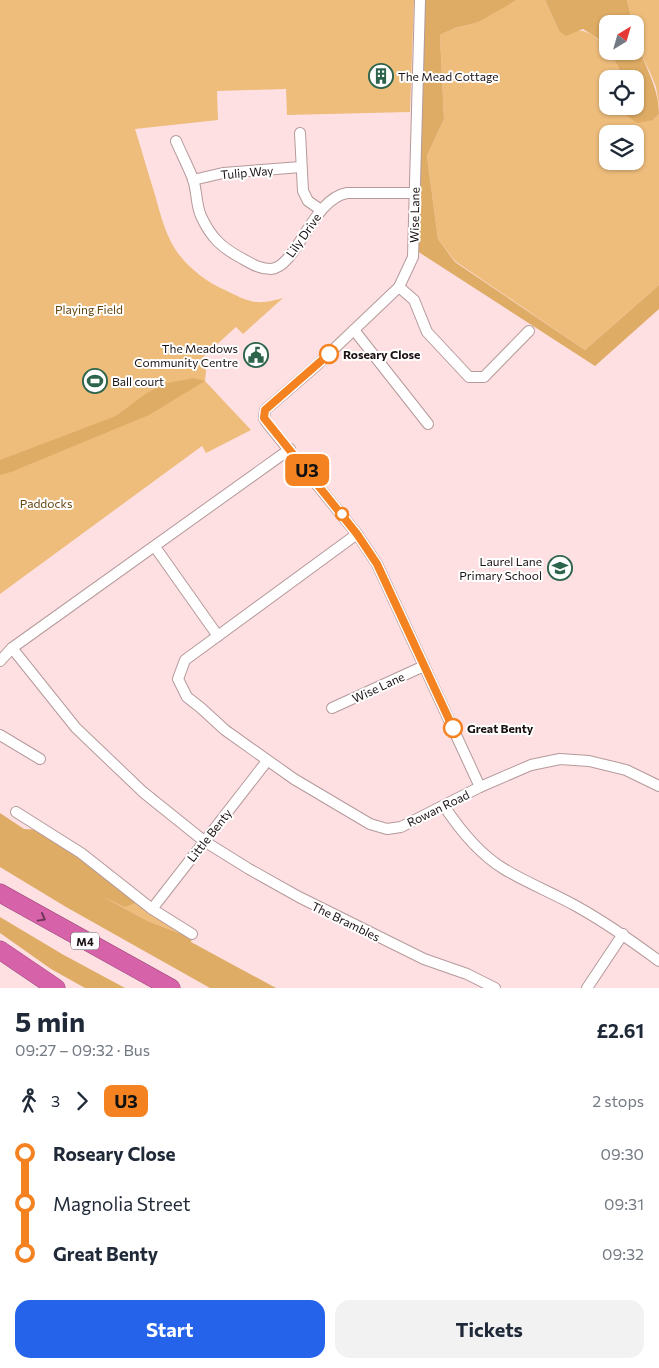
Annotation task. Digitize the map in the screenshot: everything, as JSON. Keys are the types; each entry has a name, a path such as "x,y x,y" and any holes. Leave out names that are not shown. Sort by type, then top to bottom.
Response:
{"highway":[{"name":"M4","path":"0,893 171,988"},
{"path":"0,950 56,988"}],"street":[{"name":"Wise Lane","path":"290,449 266,421 265,410 399,287 413,257 420,0"},
{"path":"300,133 304,191 306,198 311,204 321,210"},
{"name":"Lily Drive","path":"176,141 194,180 200,215 215,240 226,251 258,268 273,269 287,260 321,210 338,195 347,193 415,192"},
{"name":"Tulip Way","path":"194,180 223,173 301,167"},
{"path":"399,287 414,300 427,332 470,377 484,377 529,331"},
{"path":"354,330 428,424"},
{"path":"0,661 12,648 290,449 357,534 377,564 480,787"},
{"path":"155,547 218,636 357,534"},
{"name":"Rowan Road","path":"218,636 185,660 178,679 188,697 225,730 267,761 370,824 387,830 401,826 480,787 531,765 560,759 589,761 626,770 659,786"},
{"name":"The Brambles","path":"12,648 76,728 143,792 204,841 308,902 424,959 467,974 495,988"},
{"name":"Wise Lane","path":"332,708 424,666"},
{"path":"0,735 40,759"},
{"name":"Little Benty","path":"152,909 267,761"},
{"path":"444,806 460,830 482,852 503,868 575,905 623,934 659,961"},
{"path":"16,812 81,854 152,909 192,934"},
{"path":"587,988 623,934"}],"green space":[{"path":"0,0 414,0 410,112 287,115 286,89 217,91 218,120 135,129 166,230 171,243 185,261 211,283 247,300 266,302 283,298 243,334 236,327 202,358 206,371 205,381 251,430 206,453 202,446 0,594"},
{"path":"517,0 545,0 559,31 575,30 586,32 596,37 599,40 599,60 614,60 620,70 599,70 599,115 634,115 653,120 659,114 659,285 585,350 455,261 438,239 427,156 444,119 440,35 455,28 472,24"},
{"path":"627,0 659,0 659,106 656,87 644,58 644,15 631,15"},
{"path":"86,888 138,902 190,937 148,921"}],"shaded area":[{"path":"424,0 517,0 480,21 455,28 440,35 444,119 427,156 438,239 455,262 585,350 659,285 659,309 595,366 417,251"},
{"path":"545,0 627,0 631,15 599,15 599,40 583,29 566,36 559,31"},
{"path":"614,60 643,60 653,83 658,103 659,114 653,120 637,123 626,115 644,115 644,70 620,70"},
{"path":"194,378 205,381 149,415 0,475 0,460 116,416 144,395 163,384"},
{"path":"0,813 24,829 40,830 78,856 138,902 125,907 103,897 148,921 192,938 191,942 276,988 210,988 66,907 0,867"},
{"path":"0,917 62,954 125,988 85,988 51,969 0,933"}],"bus line":[{"name":"U3","path":"329,354 265,410 264,418 357,534 377,564 453,728"}],"place":[{"name":"The Mead Cottage","path":"381,76"},
{"name":"Roseary Close","path":"329,354"},
{"name":"The Meadows Community Centre","path":"256,355"},
{"name":"Ball court","path":"95,381"},
{"name":"Laurel Lane Primary School","path":"560,568"},
{"name":"Great Benty","path":"453,728"}],"park label":[{"name":"Playing Field","path":"89,309"},
{"name":"Paddocks","path":"46,503"}]}
